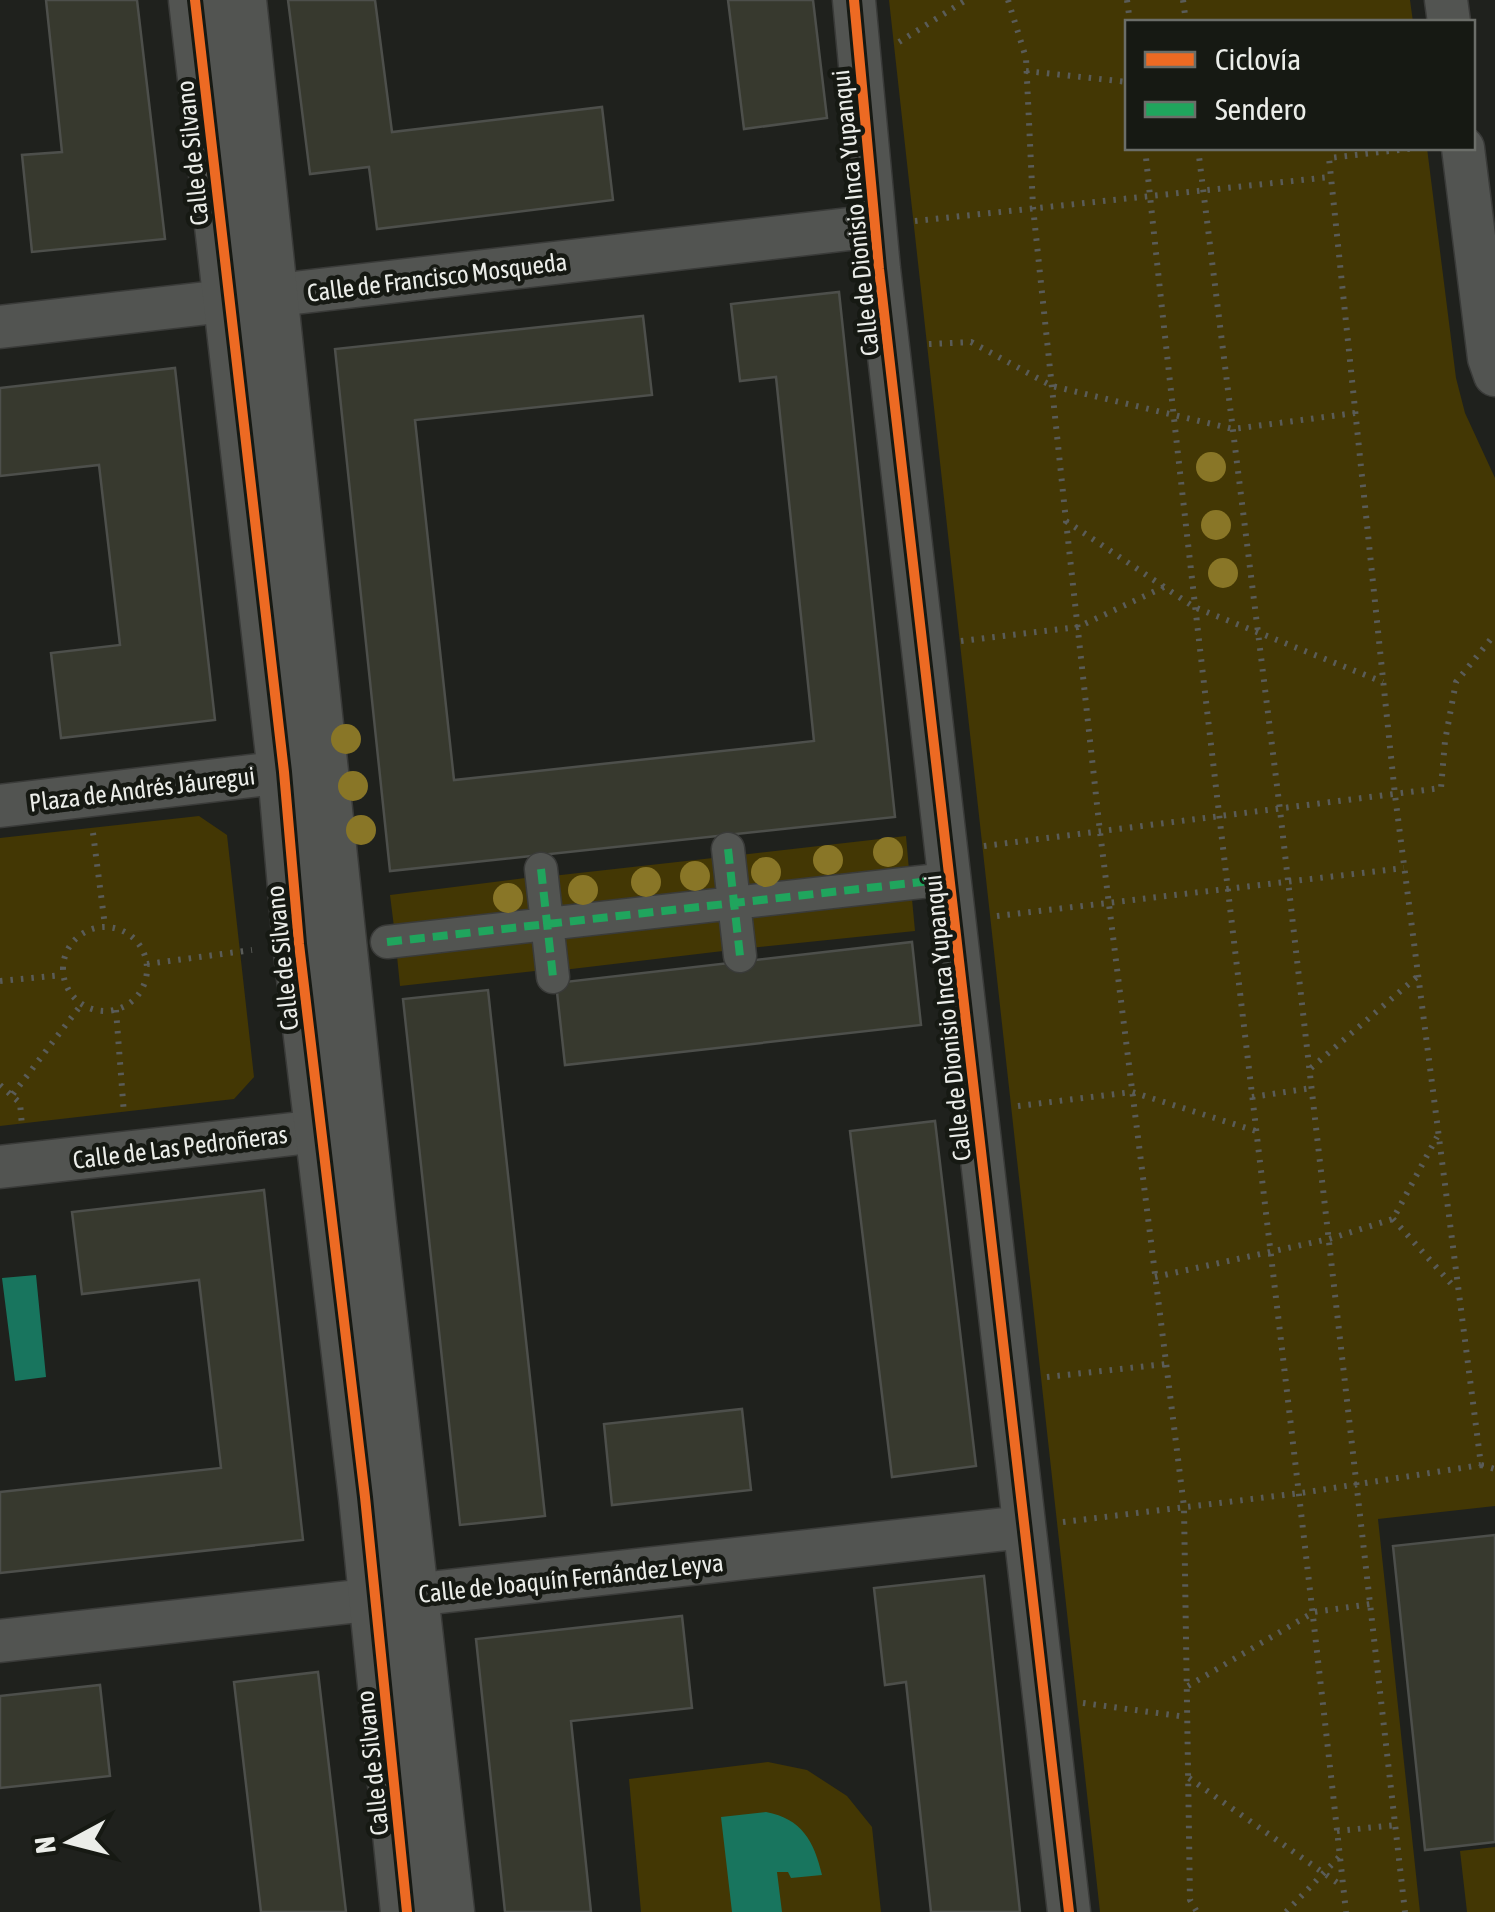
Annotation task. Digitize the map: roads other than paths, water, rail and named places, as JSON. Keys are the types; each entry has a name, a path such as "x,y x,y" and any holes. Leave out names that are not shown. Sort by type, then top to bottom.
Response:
{"street":[{"name":"Calle de Silvano","path":"195,0 251,300 335,873 340,1129 394,1597 448,1912"},
{"name":"Calle de Silvano","path":"240,0 251,300 299,944 340,1129"},
{"name":"Calle de Dionisio Inca Yupanqui","path":"854,0 894,224 1040,1525 1069,1912"},
{"path":"1463,150 1489,358 1495,376"},
{"name":"Calle de Francisco Mosqueda","path":"0,327 894,224"},
{"name":"Plaza de Andrés Jáuregui","path":"0,806 284,772"},
{"path":"728,849 740,956"},
{"path":"540,868 553,977"},
{"path":"386,942 930,882"},
{"name":"Calle de Las Pedroñeras","path":"0,1168 340,1129"},
{"name":"Calle de Joaquín Fernández Leyva","path":"0,1641 1040,1525"},
{"name":"Calle de Silvano","path":"394,1597 407,1912"}]}
